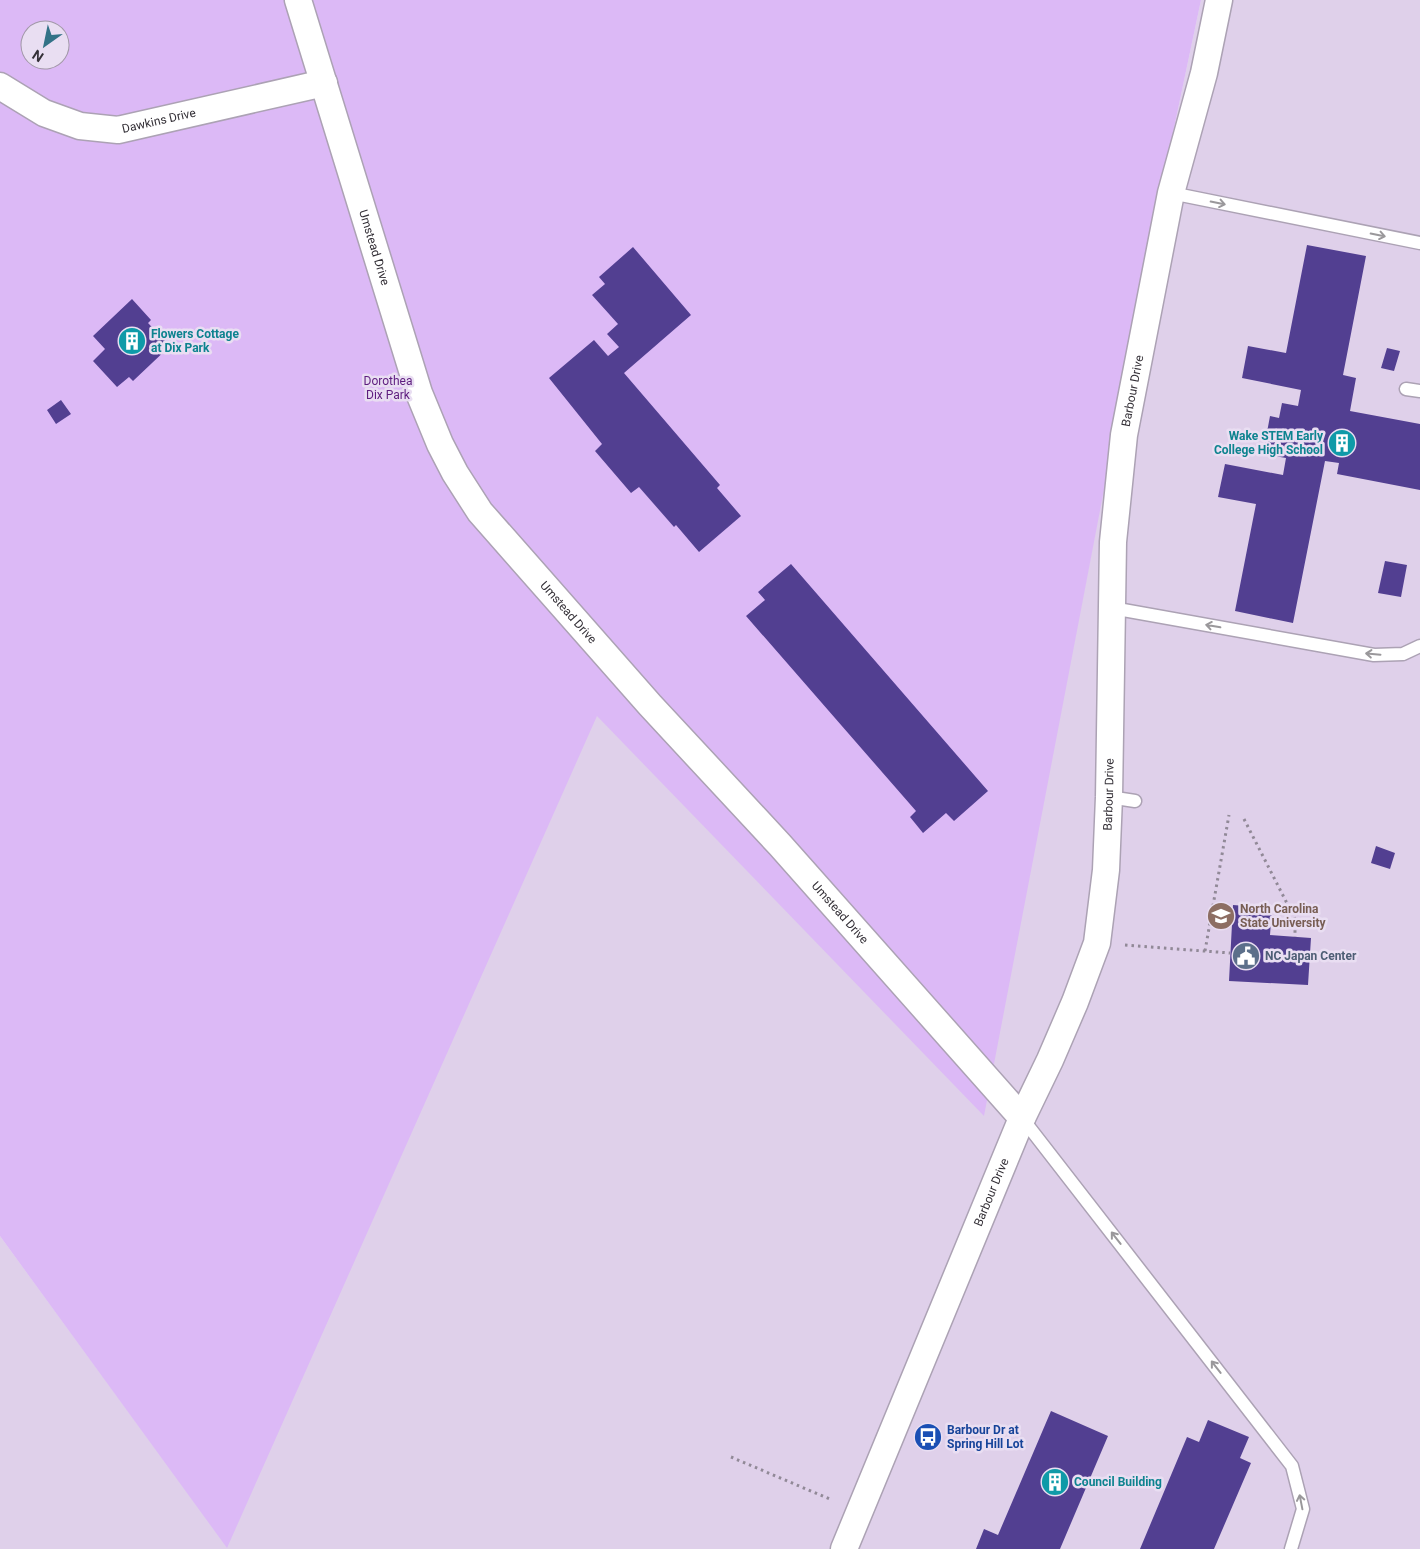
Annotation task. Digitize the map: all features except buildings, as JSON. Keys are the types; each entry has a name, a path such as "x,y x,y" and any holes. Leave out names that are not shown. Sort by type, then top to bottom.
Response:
{"street":[{"name":"Umstead Drive","path":"298,0 419,393 448,458 480,512 650,705 780,845 1022,1118"},
{"name":"Barbour Drive","path":"844,1549 1022,1118 1075,1002 1097,943 1106,870 1109,797 1113,542 1124,434 1171,193 1204,73 1219,0"},
{"name":"Dawkins Drive","path":"0,86 44,112 80,126 118,130 324,83"}],"lane":[{"path":"1171,193 1420,243"},
{"path":"1406,389 1420,391"},
{"path":"1112,608 1374,656 1403,654 1420,646"},
{"path":"1109,797 1135,801"},
{"path":"1022,1118 1292,1466 1303,1509 1291,1549"}],"path":[{"path":"1205,951 1229,815"},
{"path":"1244,819 1295,920 1295,937"},
{"path":"1097,943 1230,954"},
{"path":"731,1457 860,1512"}],"shaded area":[{"path":"0,0 1188,0 998,1037 1167,161 1201,0 1420,0 1420,1549 0,1549 0,1236 227,1547 99,216 32,70 70,70 70,20 20,20 20,44"}],"green space":[{"name":"Dorothea Dix Park","path":"0,0 1201,0 1167,161 984,1116 597,716 227,1548 0,1236"}],"place":[{"name":"Flowers Cottage at Dix Park","path":"132,341"},
{"name":"Wake STEM Early College High School","path":"1342,443"},
{"name":"North Carolina State University","path":"1221,916"},
{"name":"NC Japan Center","path":"1246,956"},
{"name":"Barbour Dr at Spring Hill Lot","path":"928,1437"},
{"name":"Council Building","path":"1055,1482"}]}
